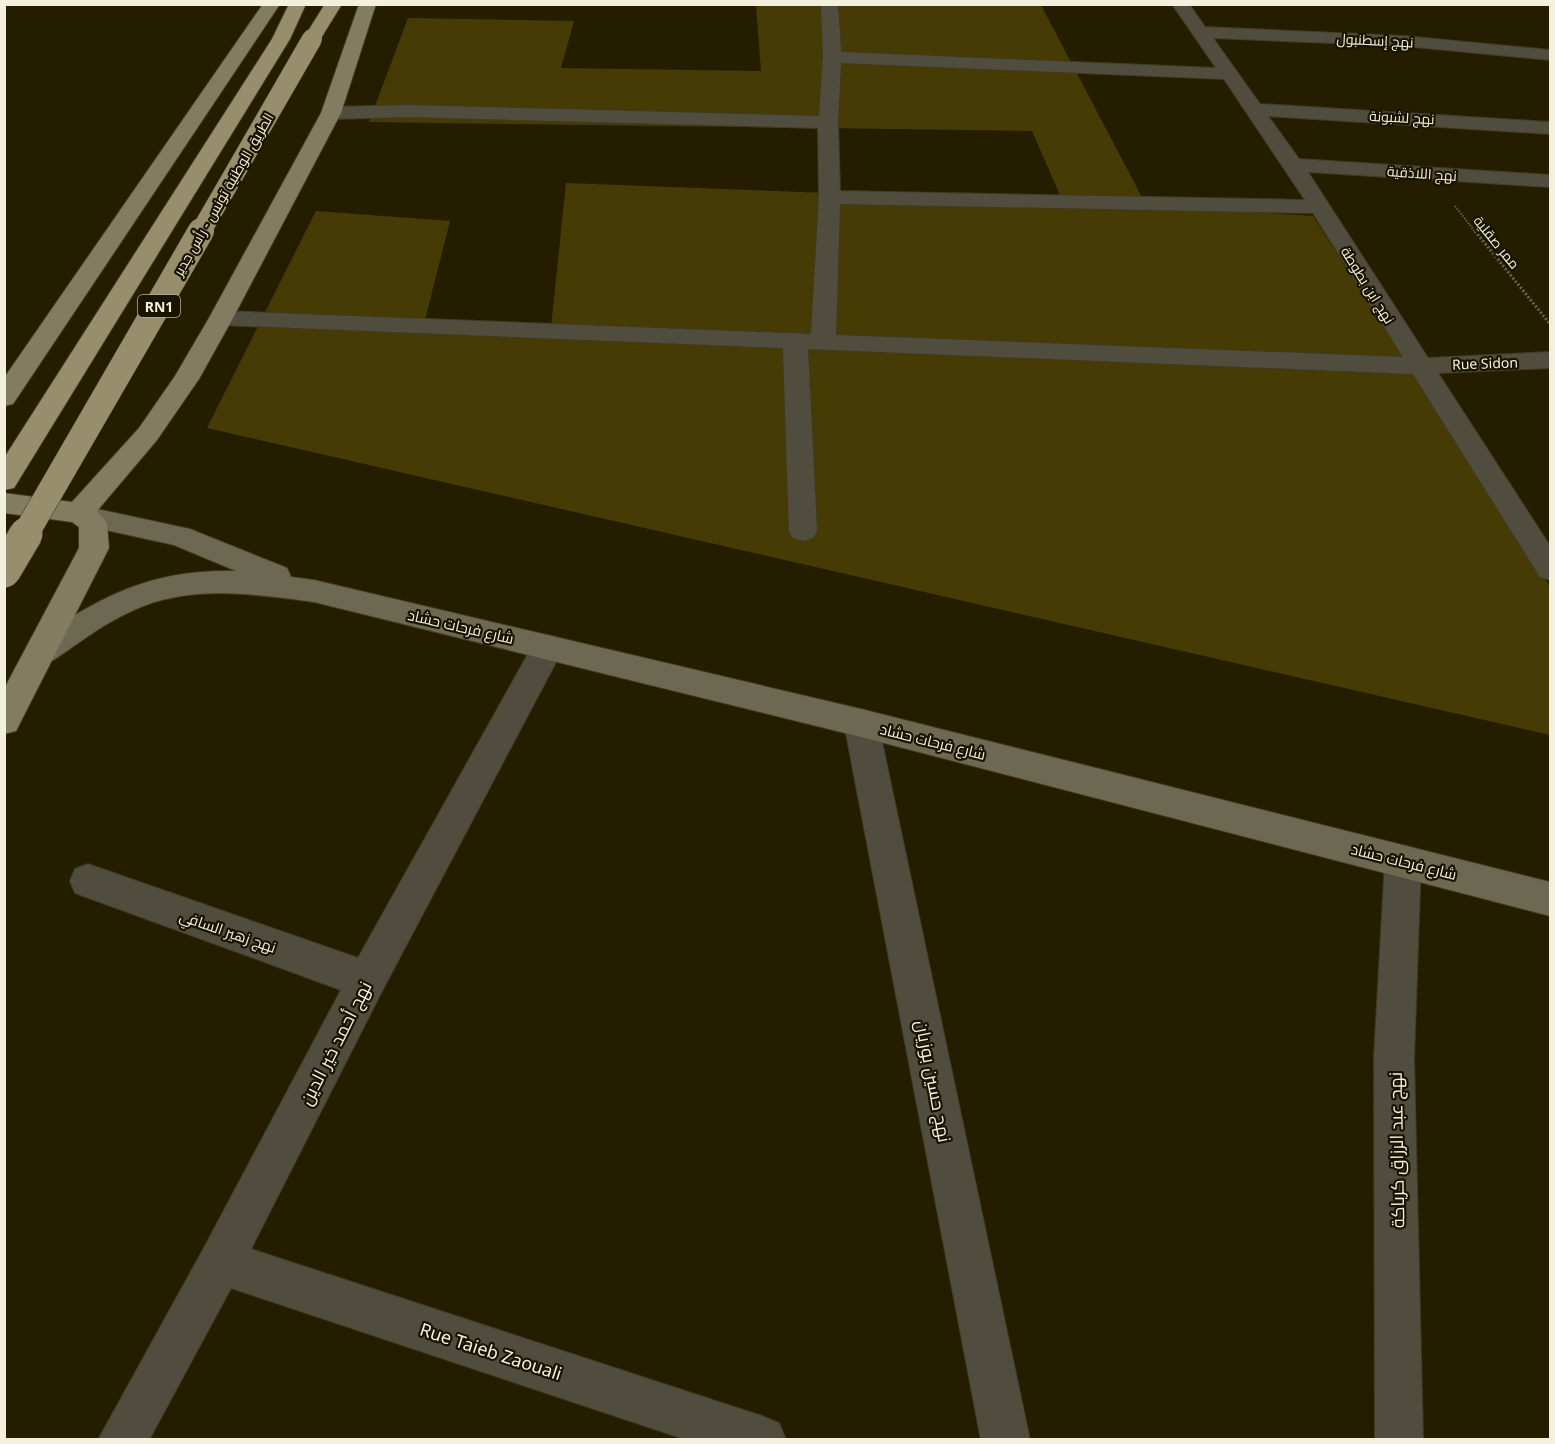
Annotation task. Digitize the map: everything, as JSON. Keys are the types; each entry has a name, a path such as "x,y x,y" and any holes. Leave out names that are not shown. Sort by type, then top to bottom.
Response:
{"highway":[{"name":"الطريق الوطنية تونس - رأس جدير","path":"4,481 281,39 298,4"},
{"name":"الطريق الوطنية تونس - رأس جدير","path":"4,571 334,4"}],"main road":[{"path":"4,398 272,4"},
{"path":"84,515 148,434 186,379 221,318 332,113 368,4"},
{"path":"4,503 84,515 180,536 314,591"},
{"path":"4,721 94,548 95,529 84,515"},
{"path":"41,652 122,602 178,584 230,581 314,591"},
{"name":"شارع فرحات حشاد","path":"314,591 861,723 1551,899"}],"street":[{"path":"823,342 830,197 828,122 832,57 829,4"},
{"name":"نهج ابن بطوطة","path":"1180,4 1293,165 1551,569"},
{"name":"نهج إسطنبول","path":"1198,32 1404,41 1551,55"},
{"path":"832,57 1229,74"},
{"name":"نهج لشبونة","path":"1253,109 1551,128"},
{"path":"332,113 410,111 828,122"},
{"name":"نهج اللاذقية","path":"1293,165 1551,181"},
{"path":"830,197 1319,207"},
{"name":"Rue Sidon","path":"221,318 1420,366 1551,360"},
{"path":"795,341 803,531"},
{"name":"نهج أحمد خير الدين","path":"122,1440 221,1262 368,980 548,647"},
{"name":"نهج حسين بوزيان","path":"861,723 1006,1440"},
{"name":"نهج عبد الرزاق كرباكة","path":"1399,1440 1394,1058 1403,861"},
{"name":"نهج زهير السافي","path":"88,881 368,980"},
{"name":"Rue Taieb Zaouali","path":"221,1262 762,1440"}],"path":[{"name":"ممر صقلية","path":"1428,173 1551,324"}],"shaded area":[{"path":"756,5 1041,5 1146,205 1313,216 1550,587 1550,735 207,428 316,211 450,221 424,324 551,327 566,183 1063,202 1032,131 369,122 408,18 574,21 561,68 761,71"}]}
